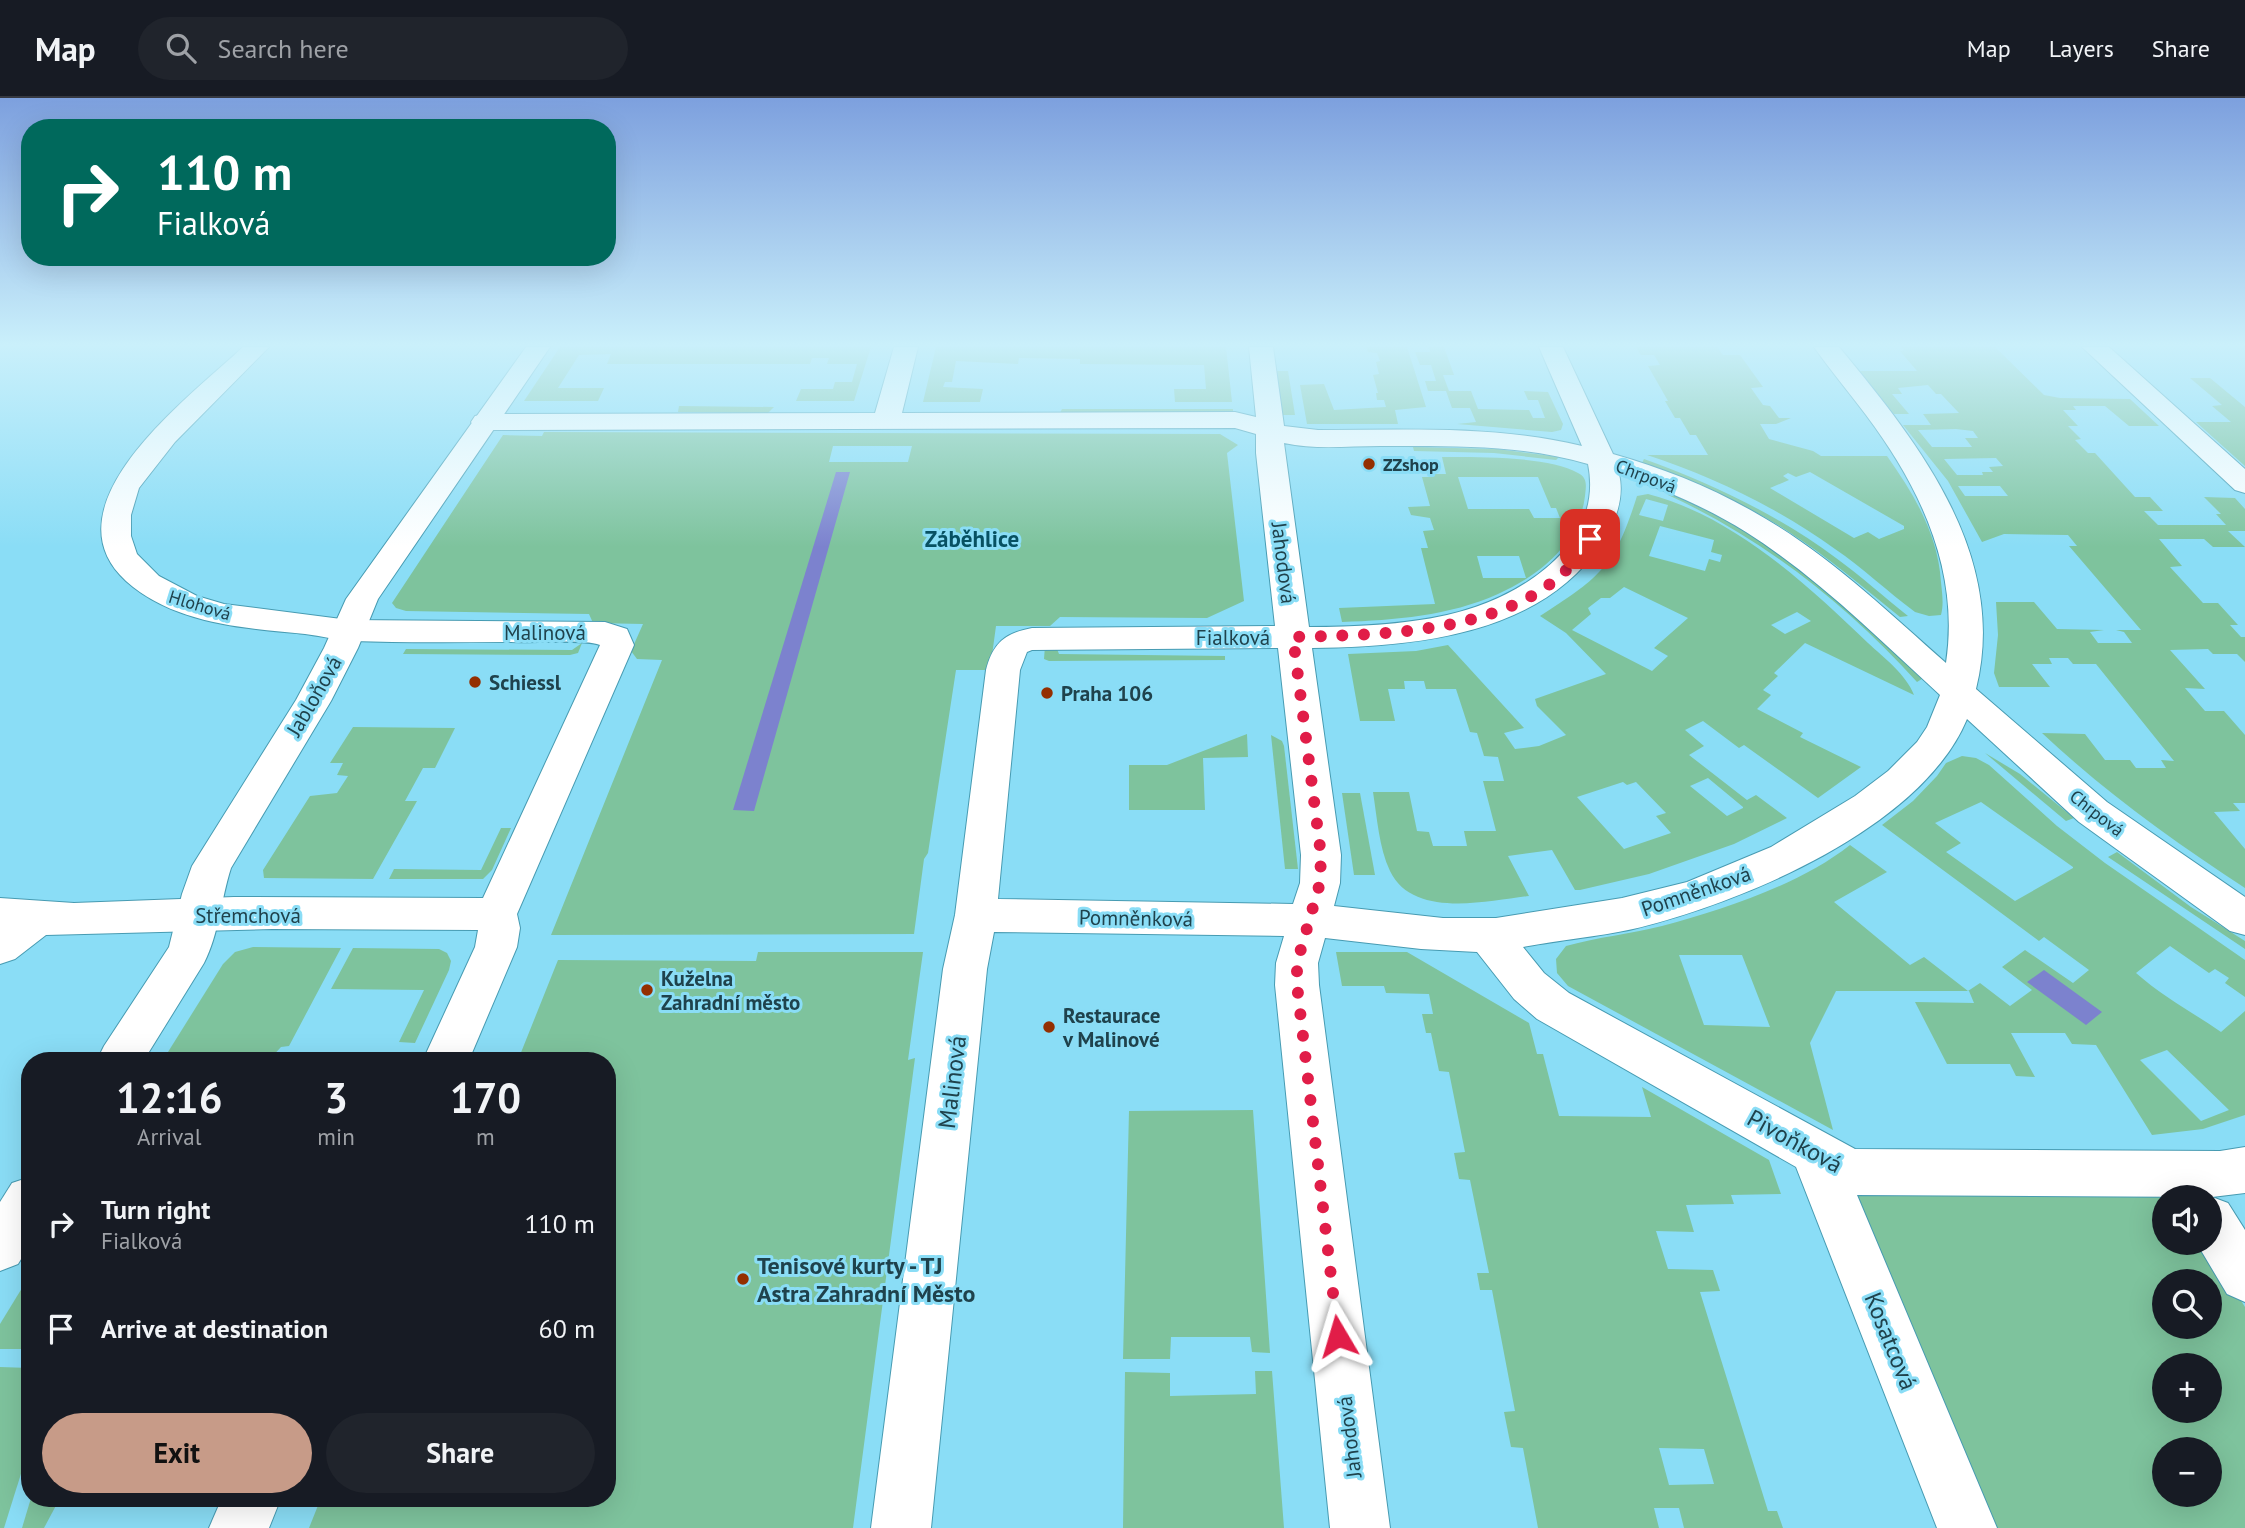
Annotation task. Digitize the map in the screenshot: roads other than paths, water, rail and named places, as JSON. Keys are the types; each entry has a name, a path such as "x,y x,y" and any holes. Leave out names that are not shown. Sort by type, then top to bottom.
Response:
{"street":[{"name":"Hlohová","path":"188,414 154,447 123,489 113,523 123,561 143,581 167,596 207,610 276,622 320,624 349,630"},
{"name":"Jabloňová","path":"125,1052 189,951 212,866 313,701 362,599 491,414"},
{"path":"886,421 888,414"},
{"name":"Jahodová","path":"1268,414 1270,453 1321,855 1320,883 1297,963 1297,985 1360,1528"},
{"name":"Fialková","path":"1018,641 1052,638 1293,637 1411,631 1449,625 1516,604 1553,580 1582,552 1597,525 1606,493 1596,443 1582,414"},
{"name":"Pomněnková","path":"976,915 1311,921 1390,927 1434,934 1488,935 1629,913 1685,899 1745,876 1800,849 1852,819 1909,774 1945,728 1958,693 1965,639 1962,586 1947,530 1896,434 1880,414"},
{"path":"2168,414 2245,484"},
{"name":"Chrpová","path":"485,422 1235,420 1303,438 1491,439 1547,446 1600,459 1675,487 1753,524 1798,554 1841,588 2092,812 2245,919"},
{"name":"Malinová","path":"349,630 605,633 615,636 617,645 496,914 499,928 496,947 450,1052"},
{"name":"Malinová","path":"901,1528 965,970 976,915 1003,670 1009,648 1018,641"},
{"name":"Střemchová","path":"18,917 106,921 198,914 496,914"},
{"path":"0,947 18,917"},
{"name":"Pivoňková","path":"1488,935 1530,986 1553,1006 1850,1172 2166,1185"},
{"name":"Kosatcová","path":"1815,1153 1966,1528"},
{"name":"Pivoňková","path":"2192,1185 2220,1174 2245,1170"},
{"path":"0,1245 21,1214"},
{"path":"2222,1239 2245,1276"},
{"path":"239,1528 248,1507"}],"water":[{"path":"836,472 850,472 754,811 733,810"},
{"path":"2044,970 2102,1012 2086,1025 2027,982"}],"place":[{"name":"ZZshop","path":"1369,464"},
{"name":"Schiessl","path":"475,682"},
{"name":"Praha 106","path":"1047,693"},
{"name":"Kuželna Zahradní město","path":"647,990"},
{"name":"Restaurace v Malinové","path":"1049,1027"},
{"name":"Tenisové kurty - TJ Astra Zahradní Město","path":"743,1279"}],"district":[{"name":"Záběhlice","path":"972,538"}]}
